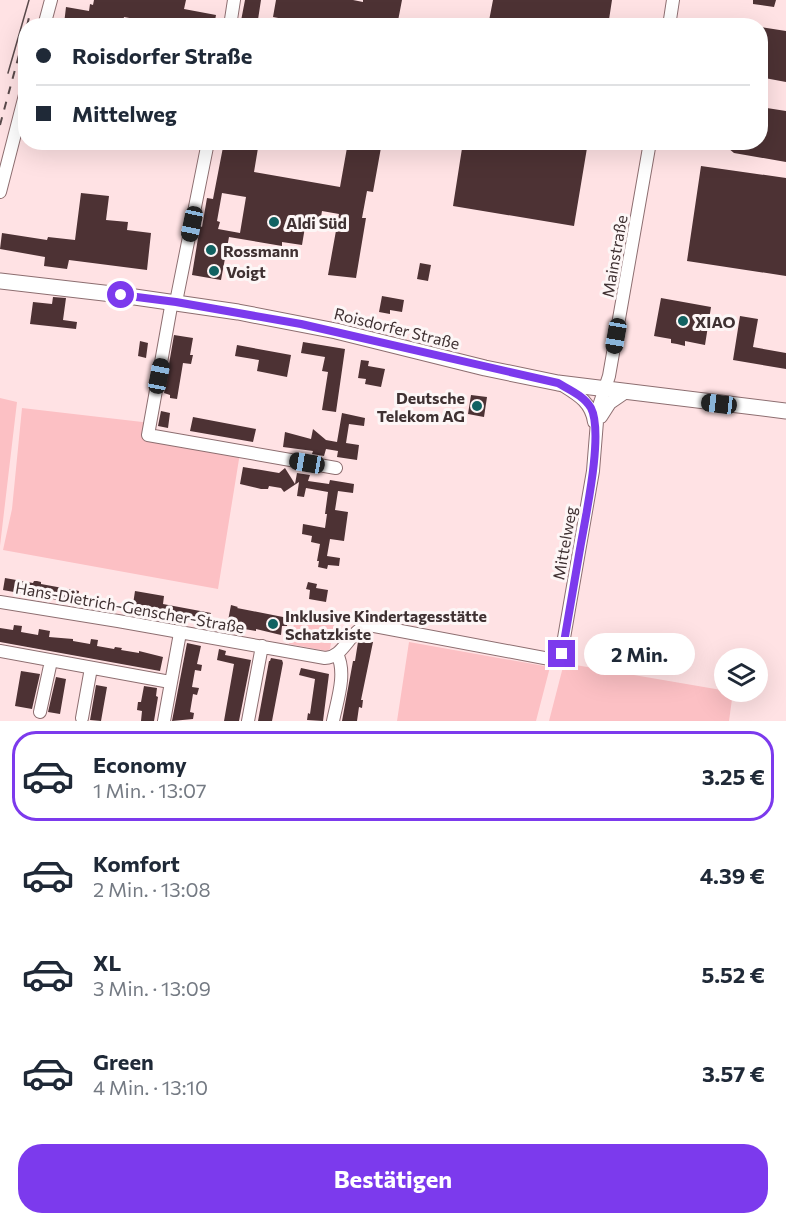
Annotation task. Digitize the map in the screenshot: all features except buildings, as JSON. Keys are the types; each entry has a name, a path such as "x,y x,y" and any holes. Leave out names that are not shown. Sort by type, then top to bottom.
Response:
{"main road":[{"name":"Roisdorfer Straße","path":"0,281 174,302 336,332 558,383 607,383 626,392 786,411"}],"street":[{"path":"46,18 51,0"},
{"path":"231,18 234,0"},
{"path":"670,18 673,0"},
{"path":"0,192 18,122"},
{"path":"206,150 148,435 336,468"},
{"name":"Mainstraße","path":"607,383 649,150"},
{"name":"Mittelweg","path":"558,383 586,402 593,414 596,429"},
{"name":"Mittelweg","path":"337,654 352,634 369,625 560,661 593,471 598,409 607,383"},
{"name":"Mittelweg","path":"596,429 606,407 626,392"},
{"name":"Hans-Dietrich-Genscher-Straße","path":"0,602 325,658 331,658 337,654"},
{"path":"164,721 180,633"},
{"path":"248,721 262,646"},
{"path":"0,651 170,682"},
{"path":"333,721 342,672 337,654"},
{"path":"40,712 51,661"},
{"path":"82,718 92,668"}],"shaded area":[{"path":"0,398 17,402 0,546"},
{"path":"22,408 151,423 149,435 240,453 218,589 3,550 12,509"},
{"path":"302,612 335,619 330,649 327,651 289,644 295,620 301,619"},
{"path":"409,642 550,667 536,721 397,721"},
{"path":"564,663 714,689 714,702 732,702 729,721 549,721"}],"tram line":[{"path":"24,18 29,0"},
{"path":"8,73 18,38"}],"railway":[{"path":"29,18 30,13"},
{"path":"0,125 18,59"}],"place":[{"name":"Aldi Süd","path":"274,222"},
{"name":"Rossmann","path":"211,250"},
{"name":"Voigt","path":"214,271"},
{"name":"XIAO","path":"683,321"},
{"name":"Deutsche Telekom AG","path":"477,406"},
{"name":"Inklusive Kindertagesstätte Schatzkiste","path":"273,624"}],"route":[{"path":"121,295 238,312 336,332 558,383 580,396 590,407 596,429 593,471 562,654"}]}
